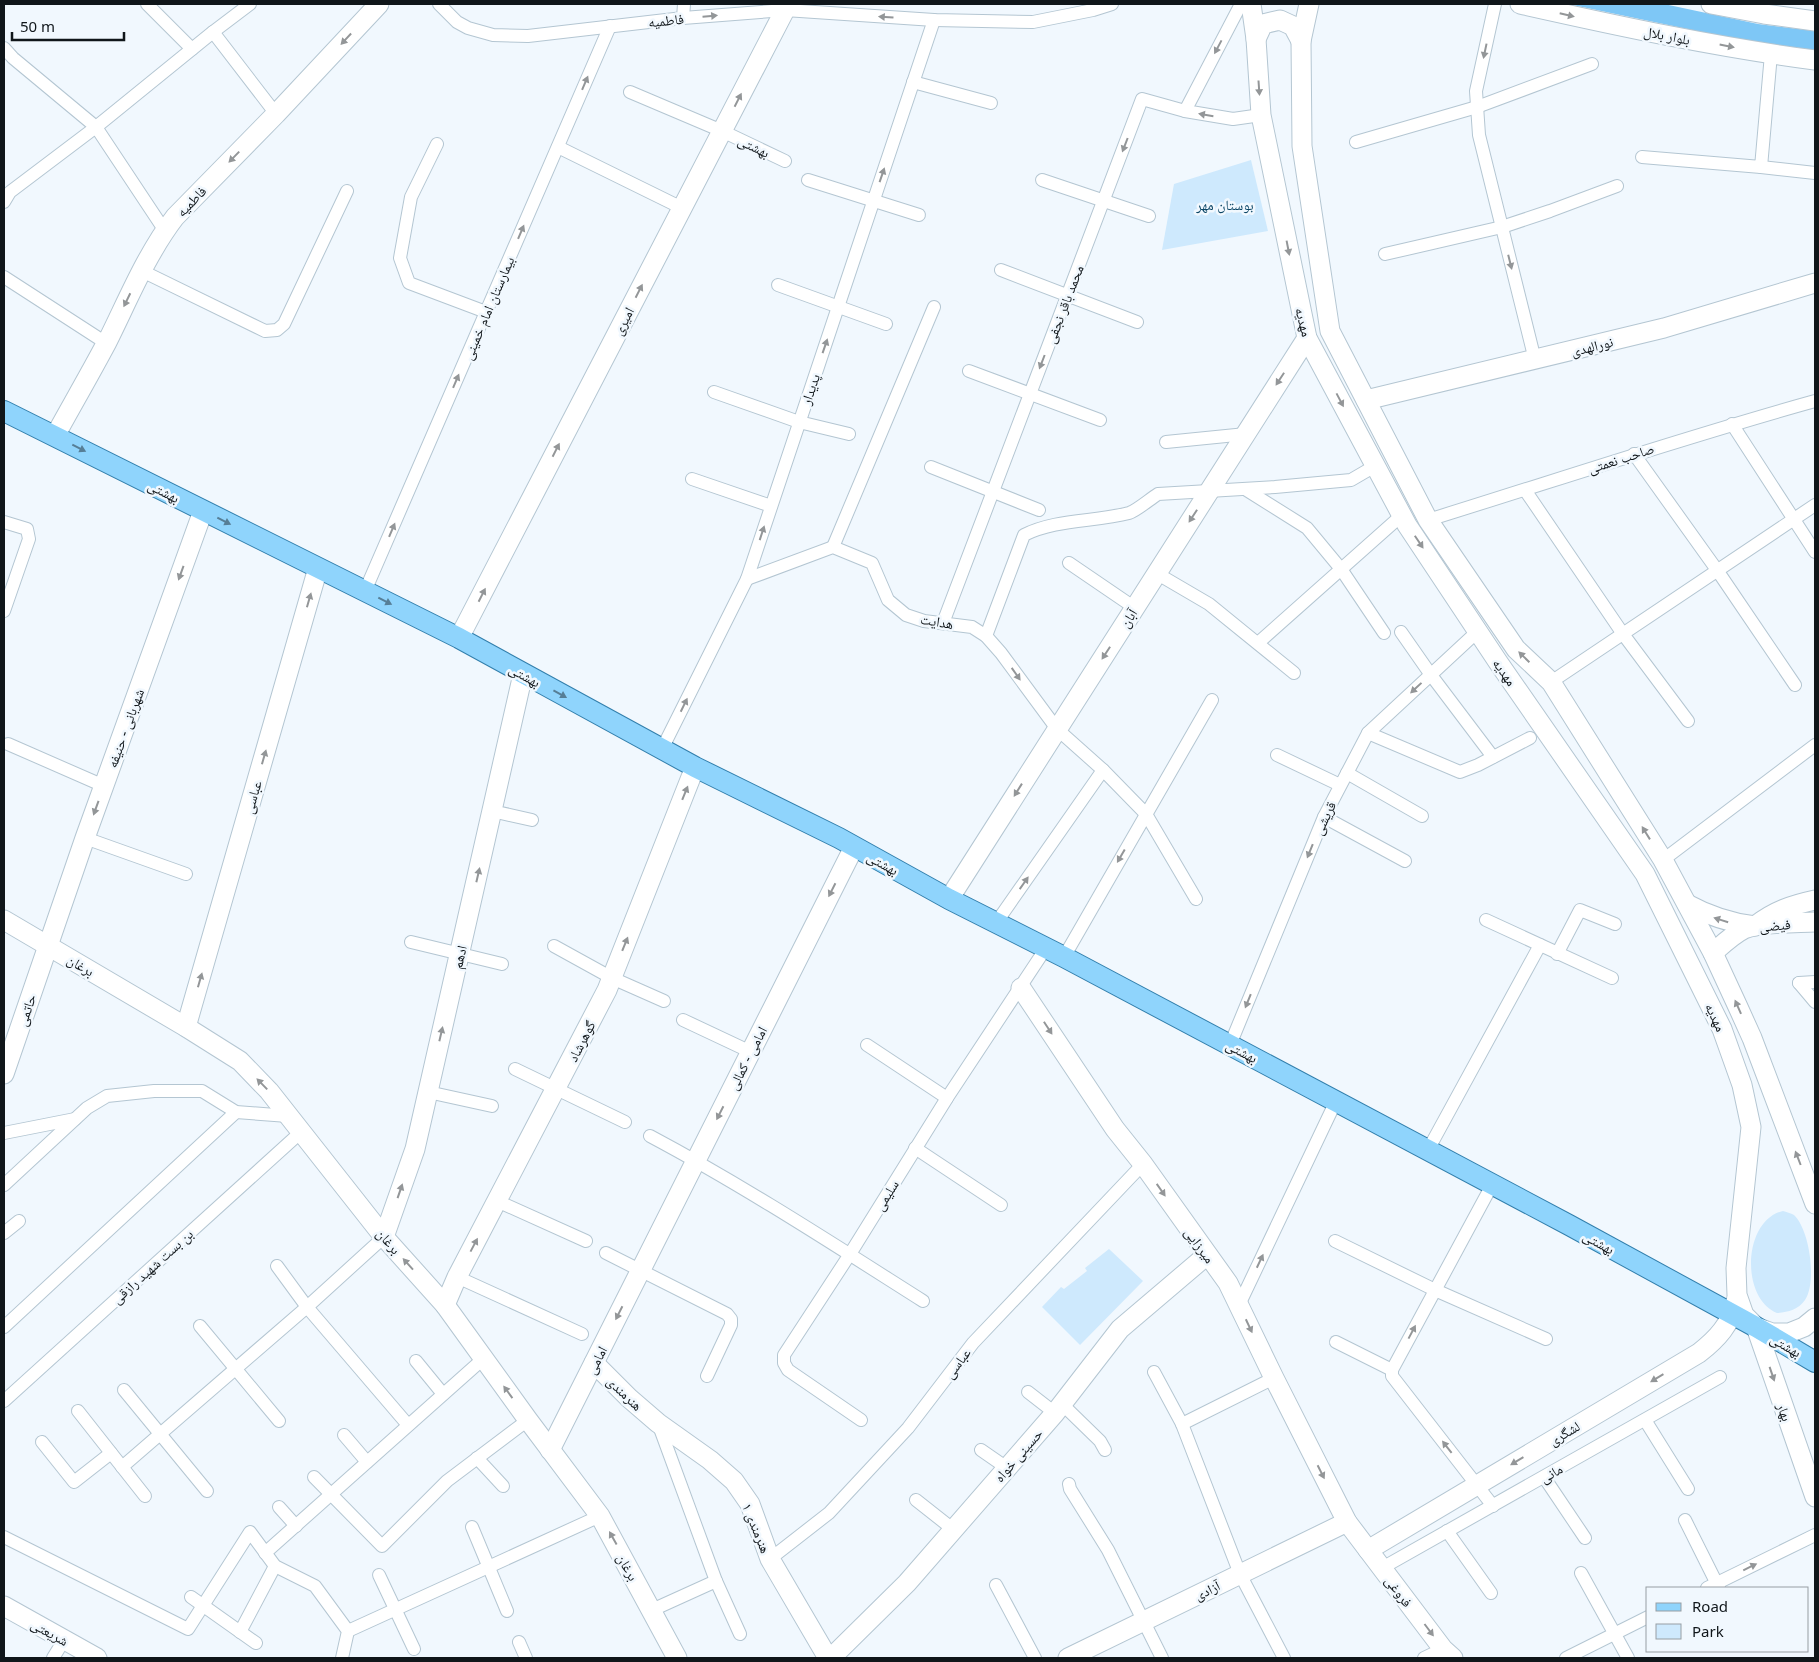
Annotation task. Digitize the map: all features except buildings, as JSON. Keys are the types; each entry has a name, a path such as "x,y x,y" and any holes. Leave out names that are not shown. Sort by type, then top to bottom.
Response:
{"main road":[{"name":"بهشتی","path":"4,411 459,638 695,767 854,847 996,923 1064,956 1569,1225 1756,1328"},
{"name":"بهشتى","path":"1756,1328 1815,1362"}],"street":[{"path":"146,4 192,49"},
{"path":"6,194 96,127 250,4"},
{"name":"فاطمیه","path":"55,436 106,343 142,271 175,217 276,114 379,4"},
{"name":"فاطمیه","path":"439,4 457,22 468,28 493,35 528,36 786,7 934,20 1033,22 1093,10 1112,4"},
{"path":"683,18 684,4"},
{"path":"1185,111 1241,4"},
{"name":"مهدیه","path":"1251,4 1256,39 1261,116 1306,338 1402,515 1478,631 1645,874 1722,1028 1742,1085 1751,1127 1736,1268 1737,1295 1744,1315 1756,1328"},
{"name":"مهدیه","path":"1309,4 1302,35 1302,146 1330,331 1428,520 1516,649 1551,682 1663,860 1713,953 1752,1038 1815,1204"},
{"path":"1256,39 1263,24 1280,20 1292,26 1302,35 1320,4"},
{"path":"1494,4 1476,91 1479,135 1535,360"},
{"name":"بلوار بلال","path":"1520,4 1608,24 1771,54 1815,60"},
{"path":"1715,4 1764,14 1815,21"},
{"name":"امیری","path":"459,638 786,7"},
{"name":"پدیدار","path":"662,749 747,579 934,20"},
{"name":"بیمارستان امام خمینی","path":"365,591 610,26"},
{"path":"213,32 276,114"},
{"path":"4,48 13,58 96,127 165,231"},
{"path":"1761,167 1771,54"},
{"path":"1356,142 1477,107 1592,64"},
{"path":"914,82 991,104"},
{"name":"بهشتی","path":"630,92 722,131 785,161"},
{"name":"محمد باقر نجفی","path":"943,623 1142,99 1185,111 1233,119 1261,116"},
{"path":"437,144 411,197 400,258 409,283 486,312"},
{"path":"558,147 682,208"},
{"path":"1642,157 1815,173"},
{"path":"808,180 919,215"},
{"path":"1042,180 1149,216"},
{"path":"1385,254 1502,226 1550,211 1617,186"},
{"path":"142,271 265,331 277,330 284,324 347,192"},
{"path":"1002,270 1137,322"},
{"path":"4,277 106,343"},
{"name":"نورالهدی","path":"1366,400 1664,328 1815,283"},
{"path":"778,285 886,324"},
{"path":"747,579 833,547 934,307"},
{"name":"آبان","path":"949,898 1306,338"},
{"path":"969,371 1100,420"},
{"path":"714,392 799,422 849,434"},
{"name":"صاحب نعمتی","path":"1428,520 1634,454 1815,401"},
{"path":"1732,424 1815,552"},
{"path":"1166,442 1246,434"},
{"path":"1634,454 1717,570 1795,685"},
{"path":"986,636 1024,535 1039,528 1132,512 1158,494 1352,480 1375,466"},
{"path":"931,467 1039,510"},
{"path":"692,479 771,506"},
{"path":"1245,489 1307,528 1341,569 1384,633"},
{"path":"1525,490 1622,634 1688,721"},
{"path":"1551,682 1815,504"},
{"name":"شهربانی - حنیفه","path":"48,946 85,838 204,511"},
{"path":"1258,643 1402,515"},
{"path":"4,522 27,529 29,539 4,611"},
{"name":"هدایت","path":"833,547 872,564 888,600 906,614 924,621 972,627 986,636 1002,653 1057,729 1103,770 1146,814 1196,899"},
{"path":"1069,563 1135,608"},
{"name":"عباسی","path":"186,1027 318,568"},
{"path":"1156,573 1209,604 1294,674"},
{"name":"قریشی","path":"1230,1045 1324,816 1368,732 1478,631"},
{"path":"1401,632 1430,675 1493,757"},
{"name":"ادهم","path":"384,1237 415,1149 523,674"},
{"path":"1064,956 1212,700"},
{"path":"1368,732 1460,772 1530,738"},
{"path":"8,744 104,786"},
{"path":"1663,860 1815,745"},
{"path":"1277,755 1340,785"},
{"name":"گوهرشاد","path":"445,1305 457,1277 612,978 695,767"},
{"path":"996,923 1103,770"},
{"path":"1347,773 1422,816"},
{"path":"492,812 532,820"},
{"path":"1324,816 1405,861"},
{"path":"85,838 186,874"},
{"name":"امامی - کمالی","path":"641,1270 854,847"},
{"path":"1687,904 1716,918 1735,924 1755,926 1770,914 1792,905 1815,900"},
{"path":"1557,954 1580,910 1615,924"},
{"name":"برغان","path":"4,920 240,1061 268,1091 384,1237 445,1305 600,1516 652,1610 674,1657"},
{"path":"1486,920 1612,978"},
{"name":"فیضی","path":"1713,953 1734,934 1755,926 1815,922"},
{"path":"411,942 502,964"},
{"path":"1428,1150 1540,945"},
{"name":"حاتمی","path":"4,1074 48,946"},
{"path":"554,946 612,978 664,1001"},
{"name":"سلیمی","path":"861,1420 788,1370 784,1363 784,1354 850,1254 947,1098 1046,948"},
{"path":"1815,982 1799,983 1815,1002"},
{"name":"میرزایی","path":"1021,988 1114,1129 1143,1164 1228,1283 1346,1522"},
{"path":"683,1020 751,1052"},
{"path":"867,1045 947,1098"},
{"path":"515,1069 625,1122"},
{"path":"4,1185 87,1108 107,1096 154,1091 202,1091 236,1112 288,1116"},
{"path":"428,1092 492,1106"},
{"path":"1239,1305 1336,1101"},
{"path":"4,1327 236,1112"},
{"path":"4,1133 76,1118"},
{"name":"بن بست شهید رازقی","path":"4,1401 301,1132"},
{"path":"650,1136 696,1160 923,1301"},
{"path":"915,1148 1001,1205"},
{"name":"عباسی","path":"770,1559 829,1513 908,1428 973,1343 1143,1164"},
{"path":"1392,1373 1492,1185"},
{"path":"498,1201 586,1241"},
{"path":"4,1233 19,1221"},
{"path":"122,1467 308,1307 384,1237"},
{"path":"1335,1241 1435,1290 1546,1339"},
{"path":"606,1253 727,1314 731,1318 731,1326 707,1376"},
{"name":"حسینی خواه","path":"830,1658 907,1583 954,1530 1059,1408 1120,1329 1207,1255"},
{"path":"277,1266 308,1307 408,1425"},
{"name":"امامی","path":"550,1450 641,1270"},
{"path":"457,1277 582,1334"},
{"name":"لشگری","path":"1368,1550 1699,1353 1714,1341 1733,1316 1737,1295"},
{"path":"1756,1328 1772,1333 1789,1333 1804,1327 1815,1318"},
{"path":"200,1326 279,1421"},
{"name":"بهار","path":"1756,1328 1815,1497"},
{"path":"1336,1342 1392,1373 1493,1506"},
{"path":"265,1553 483,1359"},
{"path":"416,1361 443,1394"},
{"name":"هنرمندی","path":"594,1363 629,1398 658,1423"},
{"path":"1154,1372 1182,1424 1240,1574 1284,1658"},
{"name":"مانی","path":"1382,1568 1720,1377"},
{"path":"1182,1424 1274,1378"},
{"path":"124,1390 207,1491"},
{"path":"1028,1392 1059,1408 1100,1441 1105,1450"},
{"path":"78,1411 145,1496"},
{"path":"314,1477 382,1546 447,1482 528,1420"},
{"path":"1645,1420 1688,1489"},
{"path":"658,1423 716,1581 740,1634"},
{"name":"هنرمندی ۱","path":"658,1423 710,1460 734,1481 750,1504 770,1559 830,1658"},
{"path":"344,1435 367,1462"},
{"path":"42,1442 74,1482 111,1453"},
{"path":"981,1450 1007,1468"},
{"path":"477,1458 503,1486"},
{"path":"1544,1477 1585,1538"},
{"path":"1070,1484 1070,1489 1108,1550 1162,1658"},
{"path":"916,1500 954,1530"},
{"path":"279,1507 296,1526"},
{"path":"348,1631 600,1516"},
{"path":"1685,1520 1714,1587 1815,1535"},
{"name":"فروغی","path":"1346,1522 1448,1654"},
{"name":"آزادی","path":"1068,1658 1346,1522"},
{"path":"472,1527 507,1611"},
{"path":"1447,1531 1491,1593"},
{"path":"4,1537 188,1630 250,1532 275,1566 315,1586 348,1631 342,1658"},
{"path":"240,1632 275,1566"},
{"path":"1581,1573 1628,1658"},
{"path":"379,1575 414,1649"},
{"path":"652,1610 716,1581"},
{"path":"996,1585 1035,1658"},
{"path":"191,1597 202,1607 256,1643"},
{"name":"شریعتی","path":"4,1606 97,1658"},
{"path":"1566,1658 1646,1619"},
{"path":"53,1658 64,1640"},
{"path":"520,1642 526,1658"},
{"path":"1424,1658 1448,1654"}],"green space":[{"name":"بوستان مهر","path":"1251,160 1268,231 1162,250 1174,184"},
{"path":"1783,1211 1794,1215 1800,1222 1804,1232 1810,1257 1811,1282 1805,1300 1799,1306 1793,1310 1777,1313 1765,1305 1757,1292 1752,1277 1751,1260 1754,1243 1760,1229 1770,1217"},
{"path":"1109,1249 1143,1281 1080,1345 1042,1307 1061,1287 1064,1289 1087,1271 1085,1268"}],"shaded area":[{"path":"1568,4 1664,4 1758,24 1815,31 1815,50 1740,40"}]}
